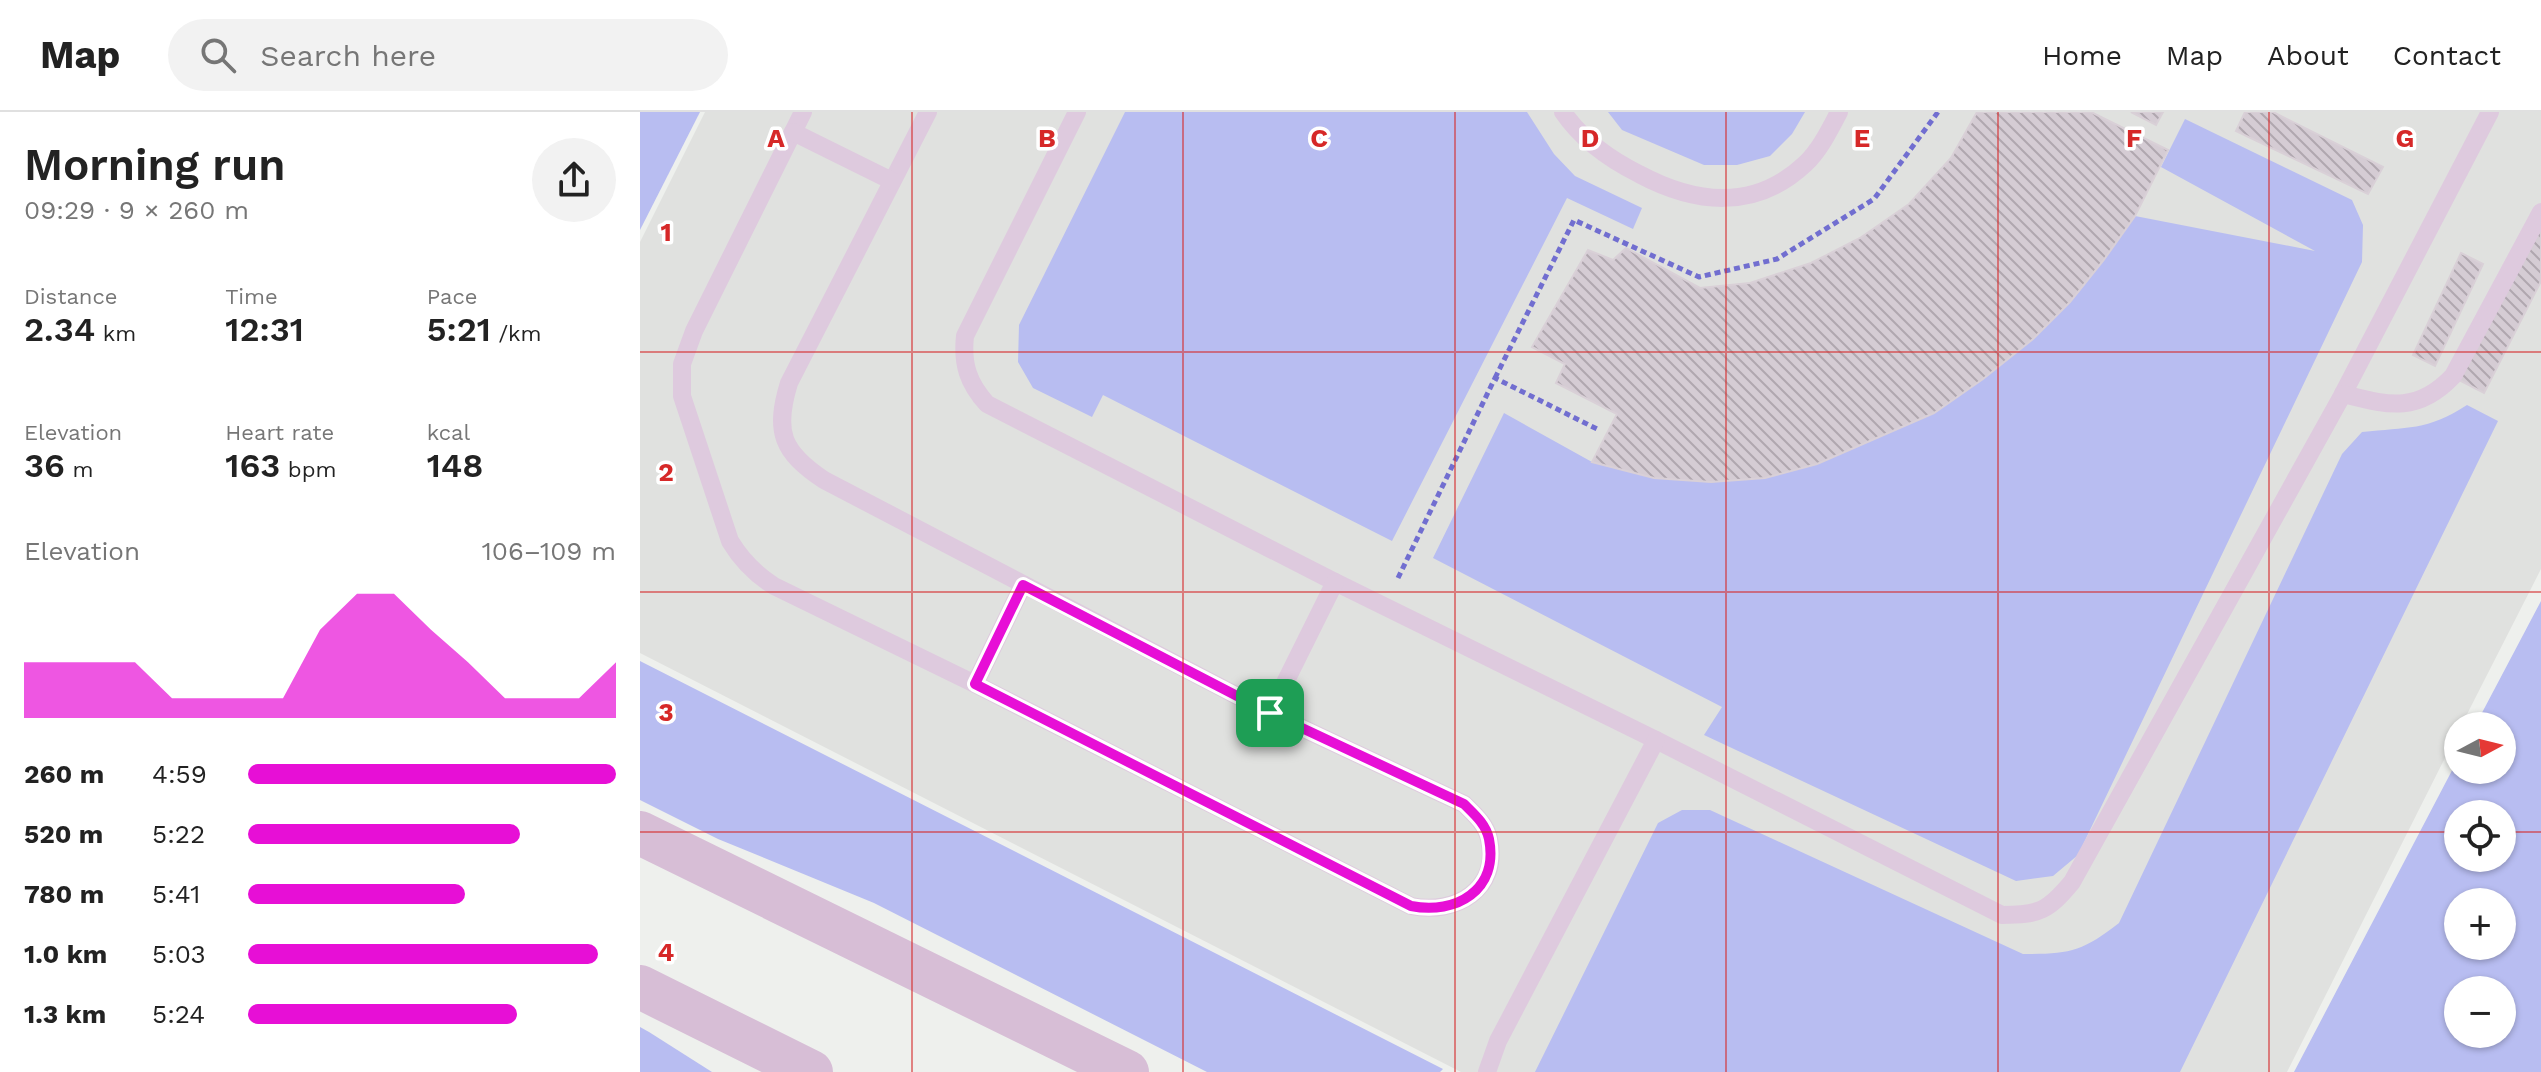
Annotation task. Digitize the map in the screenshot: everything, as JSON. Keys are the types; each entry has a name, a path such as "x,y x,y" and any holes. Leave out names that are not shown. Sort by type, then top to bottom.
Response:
{"street":[{"path":"640,833 1127,1072"},
{"path":"640,987 811,1072"}],"lane":[{"path":"803,112 687,347 680,380 682,396 730,541 750,568 774,586 975,684 1411,906 1432,910 1452,907 1471,896 1484,879 1490,859 1489,838 1479,819 1464,804 1270,713 824,480 799,463 785,437 781,409 789,383 928,112"},
{"path":"1077,112 965,336 963,355 966,373 987,404 1335,582 2002,915 2029,915 2054,903 2072,882 2343,394 2490,112"},
{"path":"1563,112 1590,143 1615,162 1675,192 1710,199 1745,196 1778,183 1806,163 1839,112"},
{"path":"793,132 892,181"},
{"path":"2343,394 2386,405 2408,404 2427,398 2442,388 2453,376 2541,212"},
{"path":"1270,713 1335,582"},
{"path":"975,684 1023,585"},
{"path":"1487,1072 1498,1041 1656,740"},
{"path":"1475,1072 1498,1041"}],"path":[{"path":"1398,578 1574,220 1699,277 1777,259 1874,199 1938,112"},
{"path":"1495,378 1597,429"}],"shaded area":[{"path":"640,112 700,112 640,230"},
{"path":"705,112 2541,112 2541,569 2468,712 2444,712 2444,760 2287,1072 1461,1072 640,653 640,242"},
{"path":"1125,112 1527,112 1554,154 1575,176 1642,208 1633,229 1567,198 1392,541 1103,395 1092,417 1033,388 1018,362 1019,325"},
{"path":"1608,112 1805,112 1792,134 1770,156 1737,165 1704,165 1622,130"},
{"path":"2185,119 2352,200 2363,225 2362,262 2078,855 2053,876 2016,881 1704,735 1722,707 1433,558 1504,413 1592,462 1654,478 1711,482 1765,478 1817,464 1934,413 1983,379 2033,339 2103,261 2135,216 2315,251 2161,167"},
{"path":"2467,405 2498,421 2180,1072 1535,1072 1658,823 1682,810 1710,810 2023,954 2064,952 2084,946 2106,933 2119,923 2342,454 2362,432 2428,424"},
{"path":"2541,601 2541,1072 2294,1072 2445,784 2516,784 2516,712 2482,712"},
{"path":"640,661 1443,1069 1440,1072 1207,1072 874,903 718,839 640,800"},
{"path":"640,1027 649,1032 712,1072 640,1072"}],"building":[{"path":"1977,112 2091,112 2168,150 2135,216 2103,261 2070,302 2033,339 1934,413 1817,464 1765,478 1711,482 1654,478 1592,462 1617,414 1556,383 1565,364 1532,347 1588,250 1613,260 1626,248 1700,288 1750,283 1811,263 1860,238 1909,204 1951,158"},
{"path":"2131,112 2163,112 2156,125"},
{"path":"2245,112 2273,112 2383,167 2368,194 2236,131"},
{"path":"2541,219 2541,281 2484,393 2459,380"},
{"path":"2461,253 2483,264 2435,366 2413,355"}],"route":[{"path":"1023,585 1270,713 1464,804 1479,819 1489,838 1490,859 1484,879 1471,896 1452,907 1432,910 1411,906 975,684 1023,585"}]}
